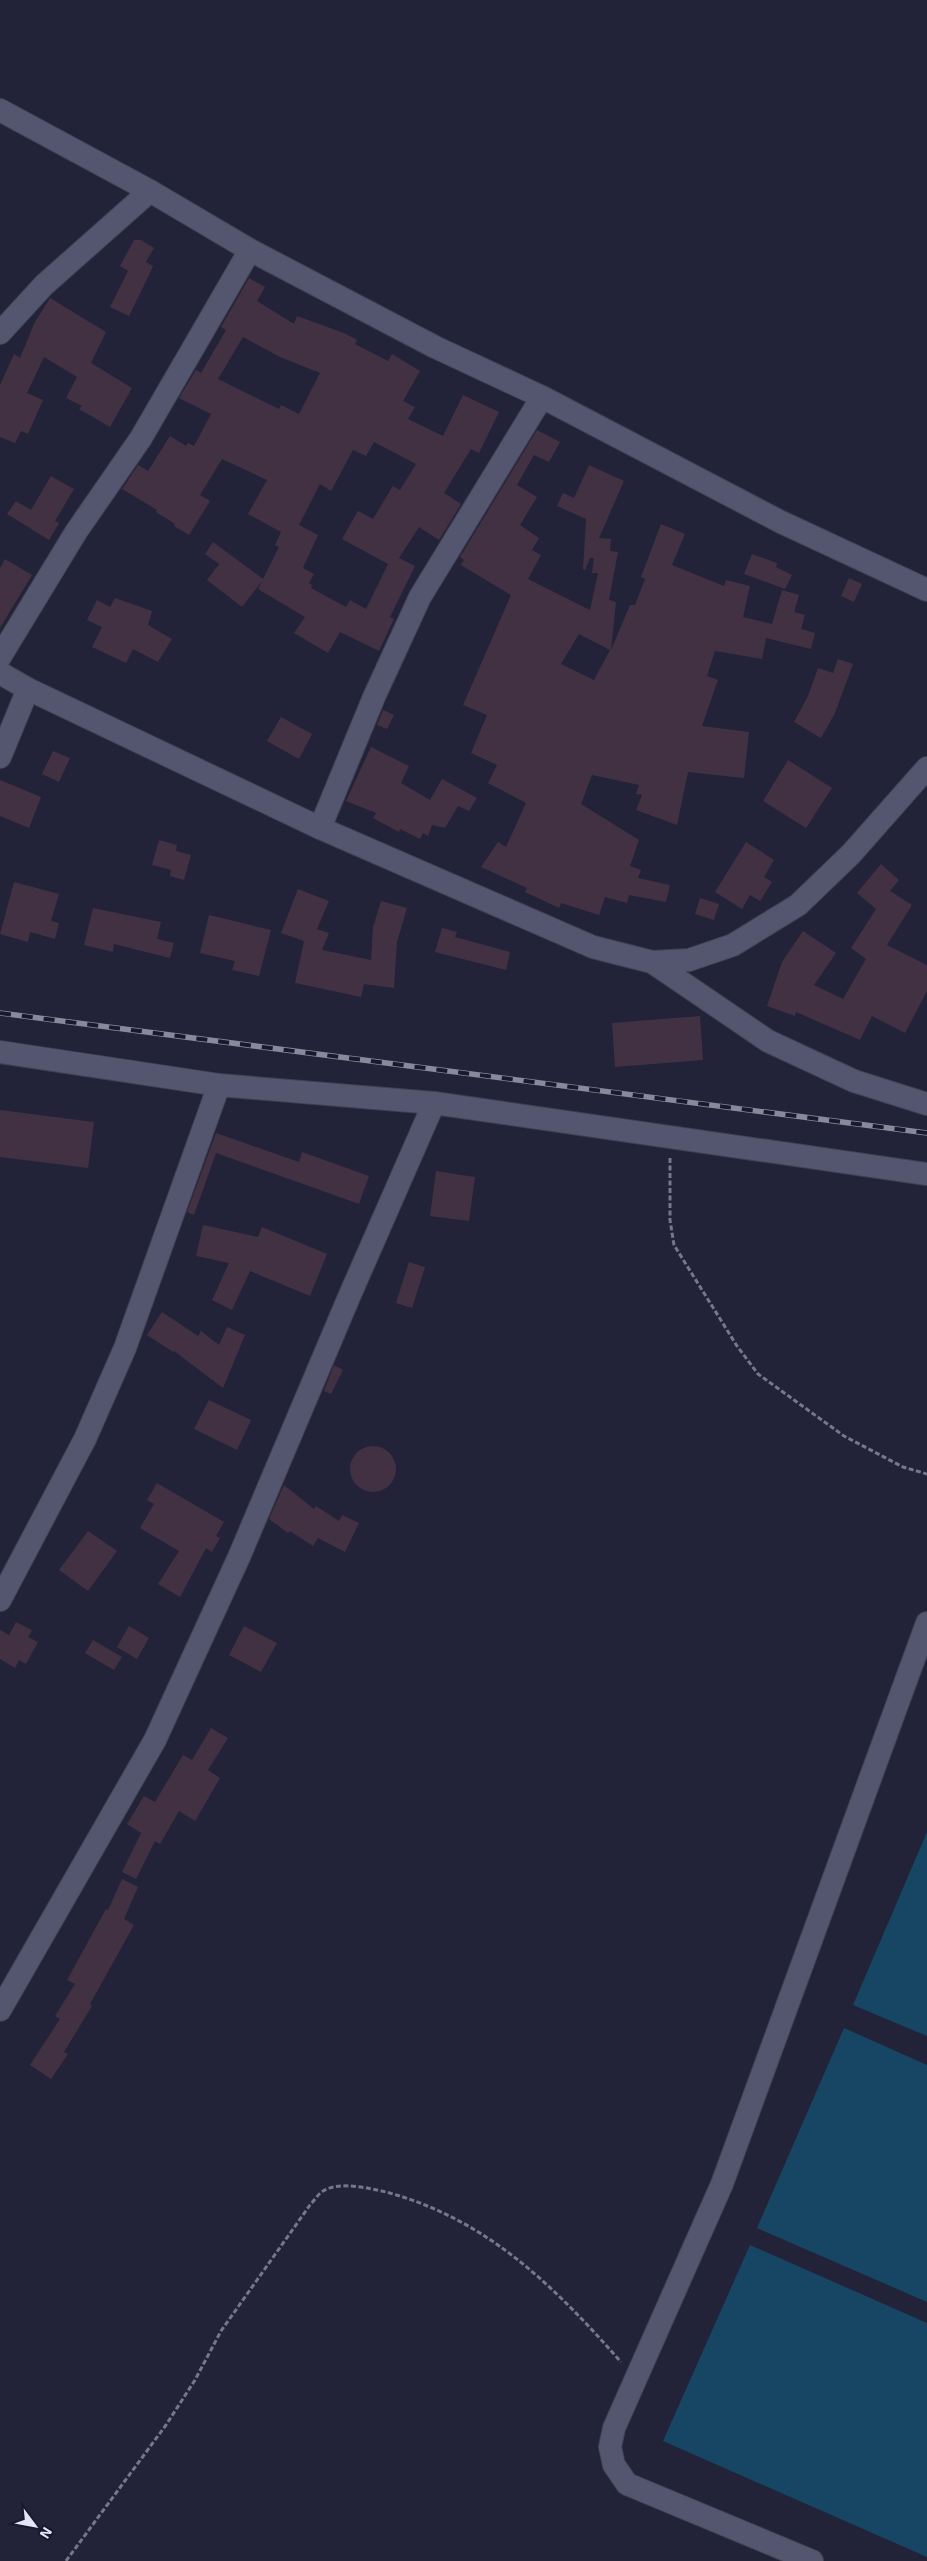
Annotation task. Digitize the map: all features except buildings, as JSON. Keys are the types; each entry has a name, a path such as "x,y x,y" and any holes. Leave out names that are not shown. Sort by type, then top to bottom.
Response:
{"street":[{"path":"0,110 150,191 250,250 434,347 542,397 781,522 927,590"},
{"path":"0,333 44,285 150,191"},
{"path":"0,657 76,532 142,438 250,250"},
{"path":"320,828 374,696 420,597 542,397"},
{"path":"0,673 28,689 320,828 592,947 652,962 689,960 733,945 798,905 851,854 927,768"},
{"path":"0,758 28,689"},
{"path":"652,962 768,1041 854,1081 927,1104"},
{"path":"0,1052 219,1085 434,1103 927,1174"},
{"path":"0,1600 85,1439 125,1348 219,1085"},
{"path":"0,2010 155,1740 240,1557 349,1297 434,1103"},
{"path":"812,2561 627,2484 614,2466 610,2447 614,2428 634,2378 722,2184 927,1623"}],"path":[{"path":"670,1137 670,1220 674,1245 737,1346 758,1374 844,1436 903,1467 927,1474"},
{"path":"66,2561 166,2425 195,2380 221,2331 322,2191 342,2186 368,2188 406,2198 450,2216 487,2236 524,2262 590,2327 634,2378"}],"water":[{"path":"927,1832 927,2036 853,2005"},
{"path":"844,2028 927,2065 927,2302 757,2228"},
{"path":"750,2245 927,2323 927,2557 663,2441"}],"railway":[{"path":"0,1013 927,1133"}]}
